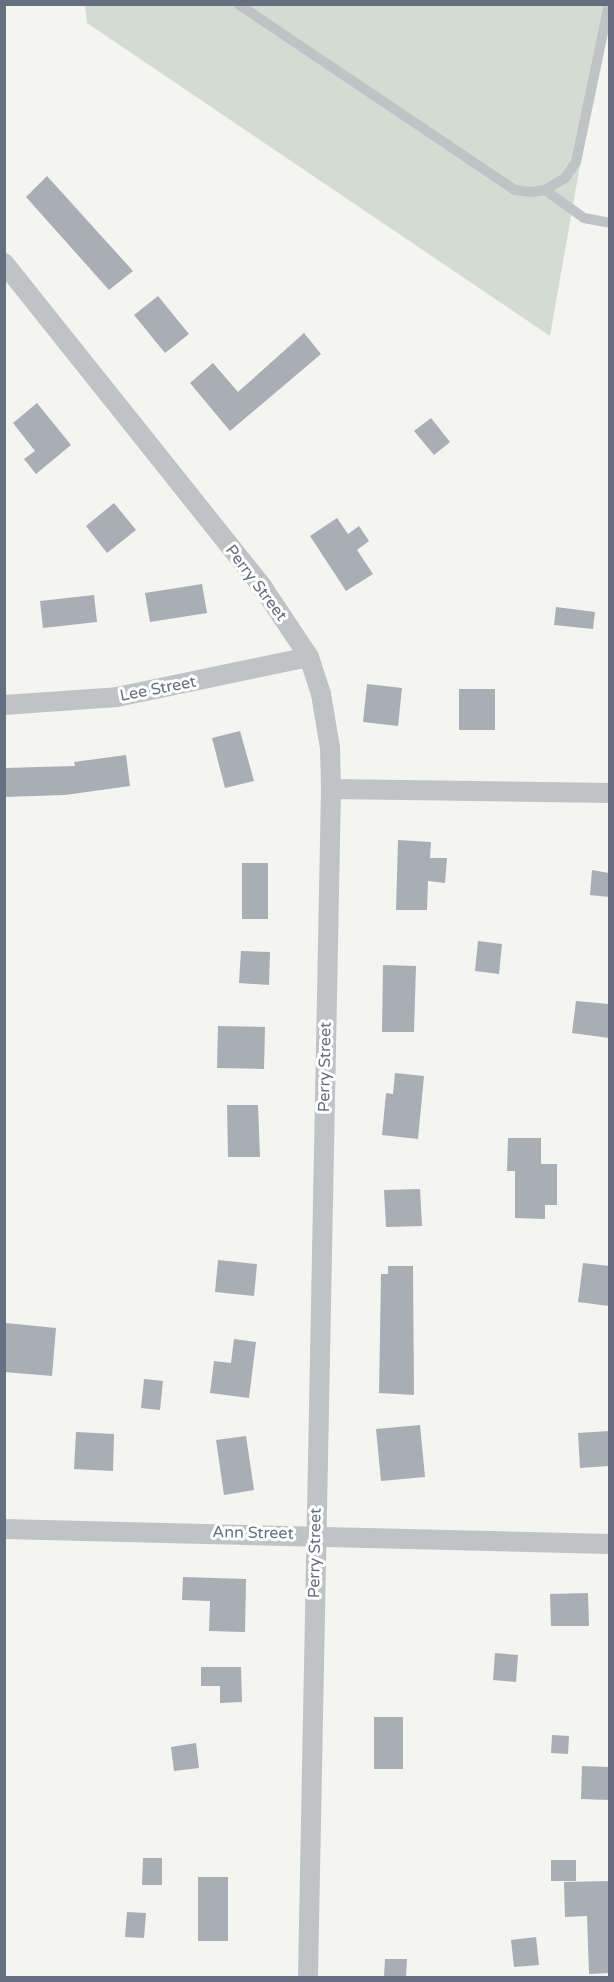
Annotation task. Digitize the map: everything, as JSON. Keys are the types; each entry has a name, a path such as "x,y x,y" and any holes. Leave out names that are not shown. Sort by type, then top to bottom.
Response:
{"street":[{"name":"Perry Street","path":"4,263 262,588 309,657 321,694 330,748 331,789 308,1977"},
{"name":"Lee Street","path":"4,705 117,697 309,657"},
{"path":"331,789 609,793"},
{"name":"Ann Street","path":"4,1529 315,1534 609,1544"}],"lane":[{"path":"238,4 515,190 545,190 565,178 580,151 609,4"},
{"path":"545,190 584,218 609,223"}],"shaded area":[{"path":"85,5 608,5 550,336 87,23"}],"building":[{"path":"47,176 133,271 109,290 26,197"},
{"path":"158,296 189,334 165,353 134,315"},
{"path":"304,333 321,354 230,431 190,383 213,363 238,392"},
{"path":"37,403 71,445 36,474 24,459 35,451 13,423"},
{"path":"431,418 450,442 434,455 414,431"},
{"path":"114,503 136,530 107,553 86,526"},
{"path":"337,518 348,534 359,526 369,541 357,550 373,574 346,591 310,536"},
{"path":"202,584 207,613 150,622 145,593"},
{"path":"94,595 97,622 43,628 40,601"},
{"path":"556,607 595,612 593,629 554,625"},
{"path":"367,684 402,688 398,726 363,722"},
{"path":"459,689 495,689 495,730 459,730"},
{"path":"240,731 254,781 225,788 212,738"},
{"path":"126,755 130,786 65,795 4,797 4,768 75,766 74,762"},
{"path":"398,840 431,842 430,858 447,858 445,883 428,881 427,910 396,910"},
{"path":"242,863 268,863 268,919 242,919"},
{"path":"592,870 609,873 609,897 590,895"},
{"path":"478,941 502,944 499,974 475,971"},
{"path":"241,951 270,952 269,985 239,983"},
{"path":"383,965 416,966 414,1032 382,1032"},
{"path":"576,1001 609,1004 609,1038 572,1033"},
{"path":"218,1026 265,1027 264,1069 217,1068"},
{"path":"395,1073 424,1076 418,1139 382,1135 386,1093 393,1094"},
{"path":"227,1105 258,1105 260,1157 228,1157"},
{"path":"508,1138 541,1138 541,1164 557,1164 557,1205 545,1205 545,1219 515,1218 515,1171 507,1171"},
{"path":"420,1189 422,1226 386,1227 384,1190"},
{"path":"218,1260 257,1264 254,1296 215,1292"},
{"path":"583,1263 609,1266 609,1306 578,1302"},
{"path":"388,1266 413,1266 414,1395 379,1393 381,1274 388,1274"},
{"path":"6,1323 56,1328 52,1376 4,1372"},
{"path":"234,1339 256,1342 249,1398 210,1393 214,1361 231,1363"},
{"path":"144,1379 163,1381 160,1410 141,1408"},
{"path":"420,1425 425,1477 381,1481 376,1429"},
{"path":"609,1431 609,1466 580,1468 578,1433"},
{"path":"76,1432 114,1434 113,1471 74,1469"},
{"path":"246,1436 254,1490 224,1495 216,1440"},
{"path":"183,1577 246,1579 245,1632 209,1631 210,1601 182,1600"},
{"path":"588,1593 589,1626 551,1626 550,1594"},
{"path":"495,1653 518,1655 516,1682 493,1680"},
{"path":"201,1667 241,1667 242,1702 220,1703 220,1686 201,1686"},
{"path":"374,1717 403,1717 403,1769 374,1769"},
{"path":"552,1735 569,1736 568,1754 551,1753"},
{"path":"196,1743 199,1768 174,1771 171,1747"},
{"path":"582,1766 609,1767 609,1800 581,1799"},
{"path":"143,1858 162,1858 162,1885 142,1885"},
{"path":"551,1860 576,1860 576,1881 551,1881"},
{"path":"198,1877 228,1877 228,1941 198,1941"},
{"path":"609,1881 609,1973 589,1974 587,1916 565,1917 564,1882"},
{"path":"127,1912 146,1913 144,1938 125,1937"},
{"path":"536,1937 539,1965 514,1967 511,1940"},
{"path":"385,1959 407,1959 406,1977 384,1977"}]}
